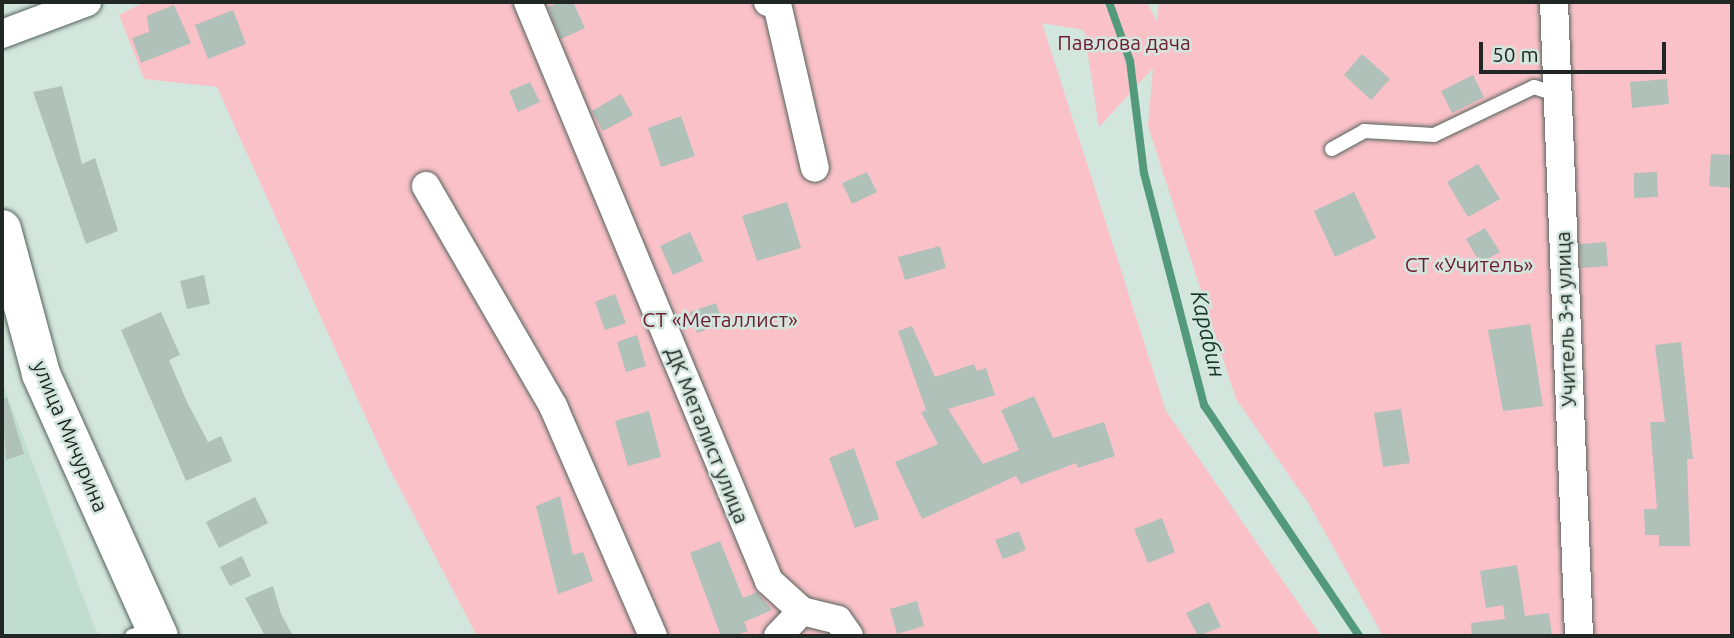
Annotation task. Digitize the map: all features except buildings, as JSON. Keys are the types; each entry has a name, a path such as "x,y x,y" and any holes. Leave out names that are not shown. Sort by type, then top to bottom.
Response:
{"street":[{"path":"2,34 87,2"},
{"name":"ДК Металист улица","path":"528,2 769,581 802,611 838,620 849,636"},
{"path":"768,2 777,4 815,168"},
{"name":"Учитель 3-я улица","path":"1554,2 1579,636"},
{"path":"426,186 553,406 653,636"},
{"name":"улица Мичурина","path":"2,229 41,374 149,634"},
{"path":"778,636 802,611"}],"lane":[{"path":"1332,149 1364,131 1434,135 1534,87 1558,95"}],"shaded area":[{"path":"2,381 96,631 101,636 2,636"}],"green space":[{"name":"СТ «Металлист»","path":"144,2 1147,2 1157,22 1159,2 1732,2 1732,636 1383,636 1309,504 1236,399 1148,126 1153,68 1099,127 1084,30 1042,23 1166,411 1321,636 477,636 387,464 217,87 144,79 119,15"}],"waterway":[{"name":"Карабин","path":"1109,2 1130,61 1144,173 1204,405 1359,636"}],"park label":[{"name":"Павлова дача","path":"1124,42"},
{"name":"СТ «Учитель»","path":"1469,264"}]}
